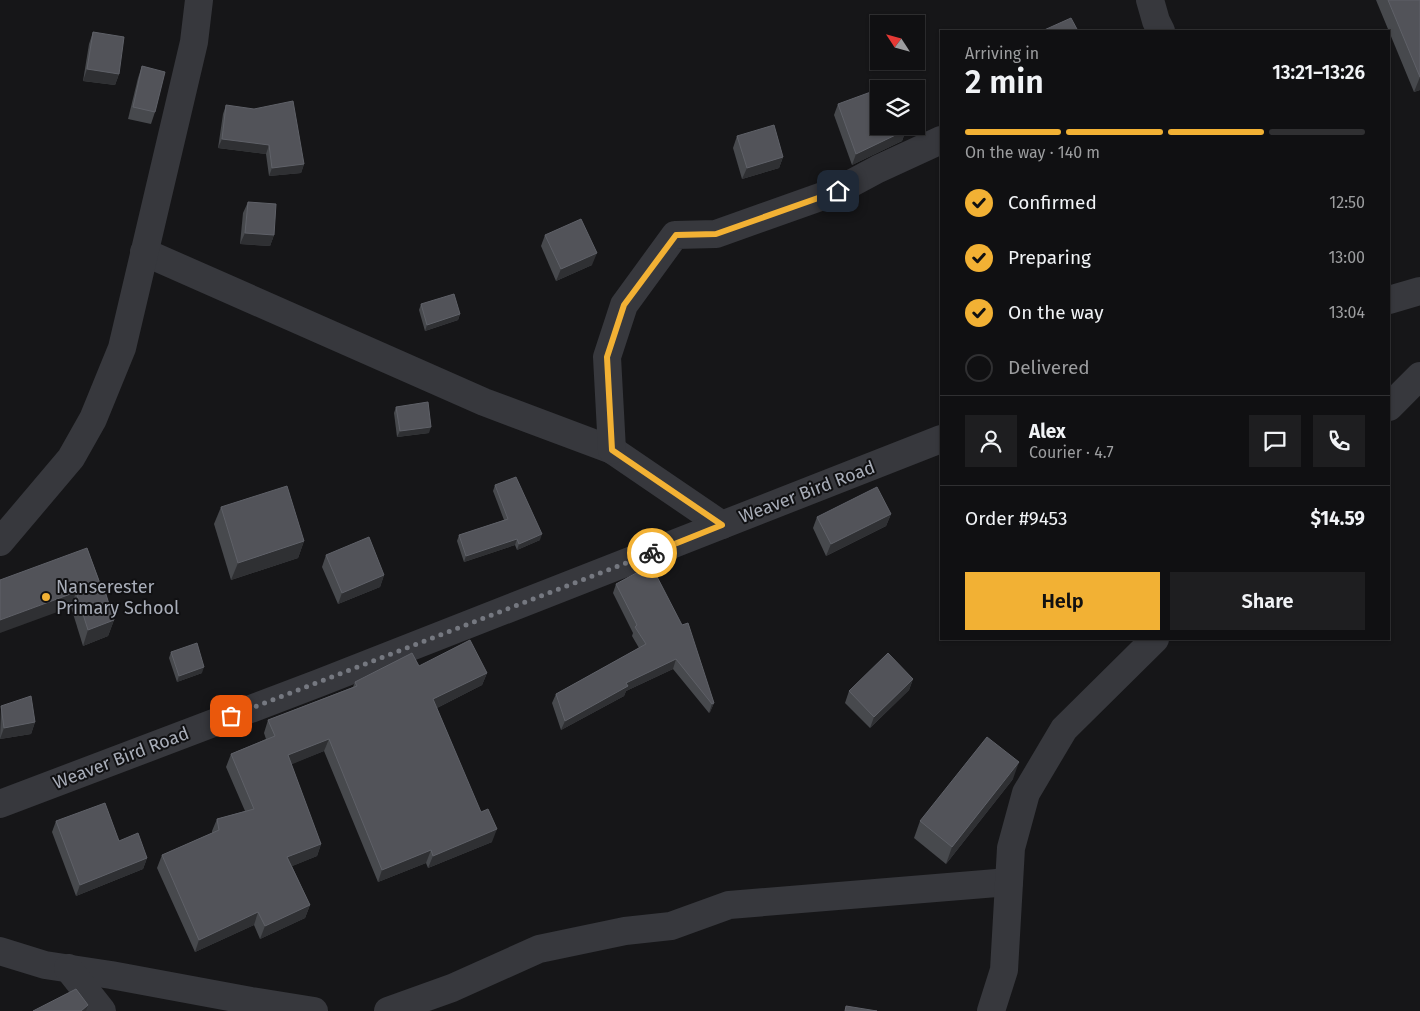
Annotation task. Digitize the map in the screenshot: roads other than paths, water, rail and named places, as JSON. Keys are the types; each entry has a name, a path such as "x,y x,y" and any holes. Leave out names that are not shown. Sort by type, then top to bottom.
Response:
{"street":[{"path":"0,542 70,458 93,419 122,348 194,42 199,0"},
{"path":"1150,0 1161,30"},
{"path":"612,450 607,357 624,305 676,235 716,234 838,191 878,169 940,140"},
{"path":"144,252 484,402 612,450 722,525"},
{"path":"1390,300 1420,291"},
{"path":"1390,406 1420,376"},
{"name":"Weaver Bird Road","path":"0,804 320,683 940,439"},
{"path":"991,1011 1004,970 1011,848 1026,793 1064,729 1154,640"},
{"path":"388,1011 452,988 539,949 625,931 671,926 729,905 1009,882"},
{"path":"0,950 45,965 314,1011"},
{"path":"68,968 102,1011"}],"place":[{"name":"Nanserester Primary School","path":"46,597"}]}
